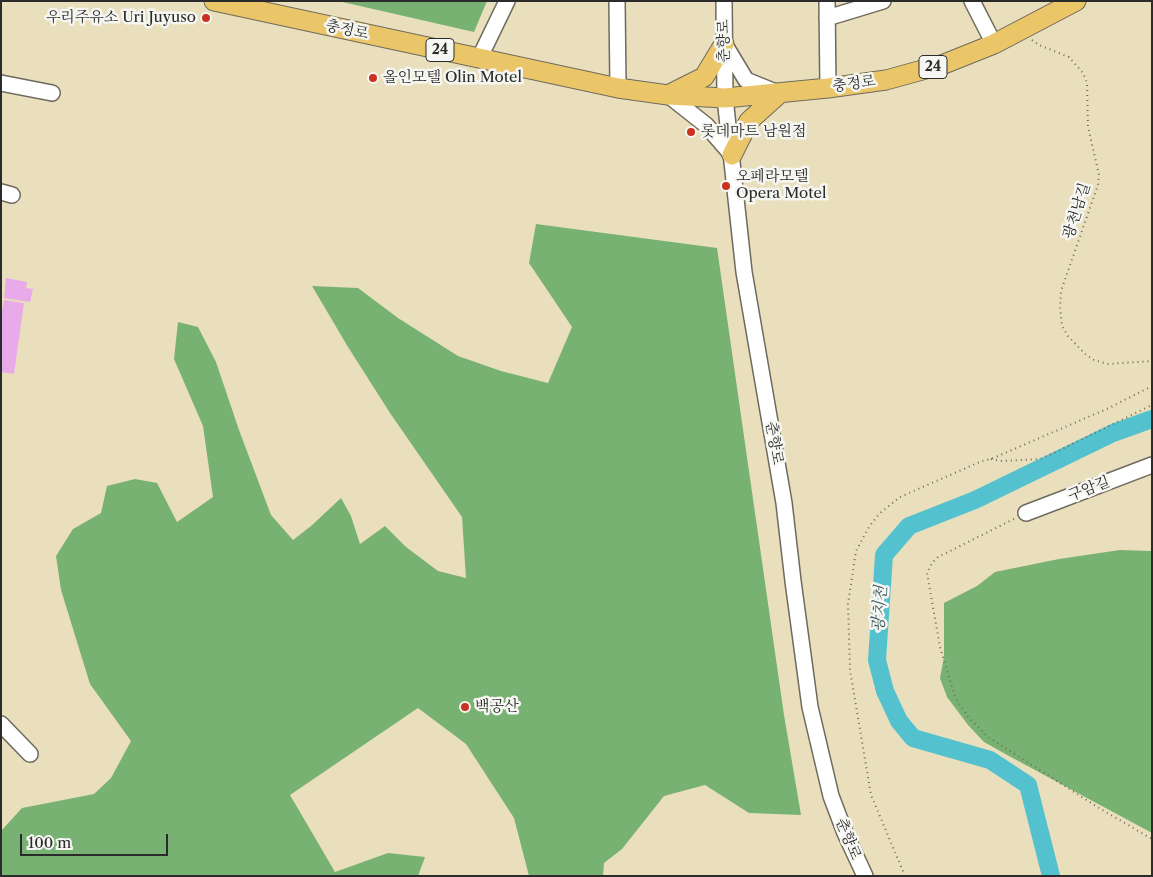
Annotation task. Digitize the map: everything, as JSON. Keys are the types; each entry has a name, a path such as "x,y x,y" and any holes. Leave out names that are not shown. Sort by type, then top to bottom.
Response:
{"main road":[{"name":"충정로","path":"214,1 618,88 668,96 725,98 779,94 886,80 944,64 994,44 1076,1"},
{"path":"668,96 704,77 724,44"},
{"path":"732,155 749,121 779,94"}],"street":[{"path":"479,59 507,1"},
{"path":"617,1 618,88"},
{"name":"춘향로","path":"724,1 725,98 744,272 784,502 810,707 831,796 865,876"},
{"path":"827,1 828,88"},
{"path":"826,18 883,1"},
{"path":"972,1 994,44"},
{"path":"724,44 746,80 779,94"},
{"path":"1,83 52,93"},
{"path":"668,96 706,125 732,155"},
{"name":"구암길","path":"1026,513 1152,465"},
{"path":"1,724 30,754"}],"path":[{"name":"광천남길","path":"1022,30 1039,45 1069,57 1083,73 1087,83 1088,127 1099,175 1098,185 1062,291 1060,308 1062,326 1068,336 1085,354 1094,360 1108,364 1152,361"},
{"path":"905,876 871,795 850,670 848,604 856,551 879,514 900,497 1109,408 1152,386"},
{"path":"991,459 1002,461 1040,459 1152,406"},
{"path":"1026,513 938,557 927,572 940,647 955,696 968,718 988,737 1098,808 1152,839"}],"green space":[{"path":"338,1 487,1 474,32"},
{"path":"536,224 717,248 784,715 801,815 749,813 705,785 664,796 622,849 604,863 603,876 529,876 514,818 466,744 418,708 290,795 335,872 388,853 425,857 418,876 1,876 1,831 22,808 94,794 111,778 131,741 90,684 61,590 56,556 73,529 101,513 107,486 135,479 157,483 177,522 213,497 203,426 174,359 178,322 198,327 216,362 271,515 293,540 341,498 351,516 360,544 385,526 406,547 438,571 466,578 462,517 390,413 312,286 358,288 398,318 458,356 501,371 548,383 572,327 529,263"},
{"path":"1120,550 1152,551 1152,833 984,742 968,725 947,697 940,678 944,657 944,603 977,586 995,572 1059,559"}],"building":[{"path":"6,278 27,282 26,288 33,289 30,302 4,298"},
{"path":"4,300 24,303 14,374 1,372 1,316"}],"waterway":[{"name":"광치천","path":"1051,876 1028,785 990,760 913,738 899,721 885,691 877,660 884,555 909,526 975,500 1113,433 1152,419"}],"place":[{"name":"우리주유소 Uri Juyuso","path":"206,18"},
{"name":"올인모텔 Olin Motel","path":"373,78"},
{"name":"롯데마트 남원점","path":"691,132"},
{"name":"오페라모텔 Opera Motel","path":"726,186"},
{"name":"백공산","path":"465,707"}]}
